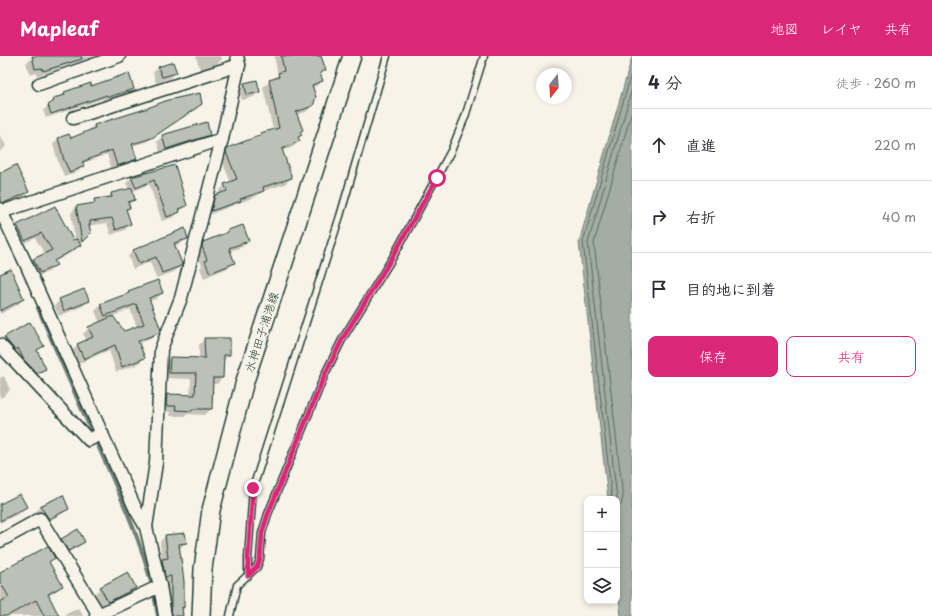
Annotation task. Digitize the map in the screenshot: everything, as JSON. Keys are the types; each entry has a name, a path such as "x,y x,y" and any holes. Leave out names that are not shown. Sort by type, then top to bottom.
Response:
{"main road":[{"name":"水神田子浦港線","path":"201,616 203,569 211,510 245,381 352,56"}],"street":[{"path":"39,84 120,56"},
{"path":"73,118 238,61"},
{"path":"146,527 156,463 161,349 181,298 222,139 238,61"},
{"path":"165,616 160,586 146,527 136,510 30,271 1,211 222,139"},
{"path":"0,345 89,440 102,433"},
{"path":"0,541 40,519 98,615 160,586"}],"lane":[{"path":"248,576 253,488 340,216 387,56"},
{"path":"230,616 237,585 257,567 262,533 268,514 325,374 343,338 393,256 451,151 465,117 484,56"}],"water":[{"path":"632,57 632,616 621,616 620,604 620,496 608,496 579,242"}],"building":[{"path":"32,56 81,56 82,59 43,71 42,68 35,69"},
{"path":"281,56 321,56 326,70 320,73 323,81 312,85 316,97 313,106 296,112 303,130 300,132 302,135 298,137 300,141 282,149 292,178 263,187 264,191 240,199 241,201 211,211 215,195 227,191 224,184 237,179 226,152 227,148 261,135 260,133 279,128 269,80 279,77 278,73 284,71"},
{"path":"173,62 177,73 162,77 158,67"},
{"path":"129,73 134,89 108,97 107,95 51,114 48,105 54,101 53,98 65,95 64,92 91,83 91,86"},
{"path":"257,80 260,92 247,95 244,83"},
{"path":"200,93 202,104 152,138 132,144 137,159 117,166 112,150 82,162 84,166 70,173 64,160 58,138 69,134 71,138 95,128 94,125 168,100"},
{"path":"207,122 210,135 166,149 162,135"},
{"path":"16,165 29,192 4,203 0,202 0,173"},
{"path":"175,165 187,206 179,209 180,212 167,217 154,180 136,188 131,177"},
{"path":"132,188 135,200 128,202 130,208 126,209 131,224 116,230 112,218 90,221 89,225 91,233 82,242 76,206 95,203 94,199 112,197 111,193"},
{"path":"55,206 73,240 77,239 81,245 54,261 57,265 40,273 33,259 52,250 41,233 25,241 17,225"},
{"path":"243,225 249,241 229,248 235,263 210,273 205,261 207,260 202,246 203,242 228,232 228,230"},
{"path":"185,228 188,239 174,243 182,264 181,266 162,273 156,257 139,264 133,250"},
{"path":"11,269 24,299 0,311 0,274"},
{"path":"158,280 163,293 149,298 161,330 159,333 138,341 145,358 122,367 115,345 84,359 77,344 93,337 88,327 113,316 124,331 144,324 136,304 105,316 100,304 129,293 128,291"},
{"path":"84,289 90,301 64,311 59,299"},
{"path":"30,322 44,346 37,350 46,369 37,373 24,360 18,348 15,350 4,337"},
{"path":"204,338 230,338 230,355 224,355 223,378 213,378 212,409 192,409 192,411 175,410 176,406 166,406 167,394 195,395 196,373 169,373 170,357 205,358"},
{"path":"20,494 27,507 0,521 0,504"},
{"path":"63,495 69,509 49,519 40,506"},
{"path":"78,529 85,542 68,551 61,539"},
{"path":"185,533 187,543 179,544 184,581 184,608 182,607 183,616 172,616 171,576 165,577 162,559 168,558 165,535"},
{"path":"48,546 55,558 49,562 63,586 48,594 59,616 44,616 36,600 7,616 0,616 0,602 9,597 0,582 0,572"},
{"path":"128,572 136,588 108,602 100,587"}],"waterway":[{"path":"38,308 134,530 148,572 158,616"}],"route":[{"path":"253,488 248,576 257,567 260,559 262,533 268,514 325,374 343,338 393,256 437,178"}]}
